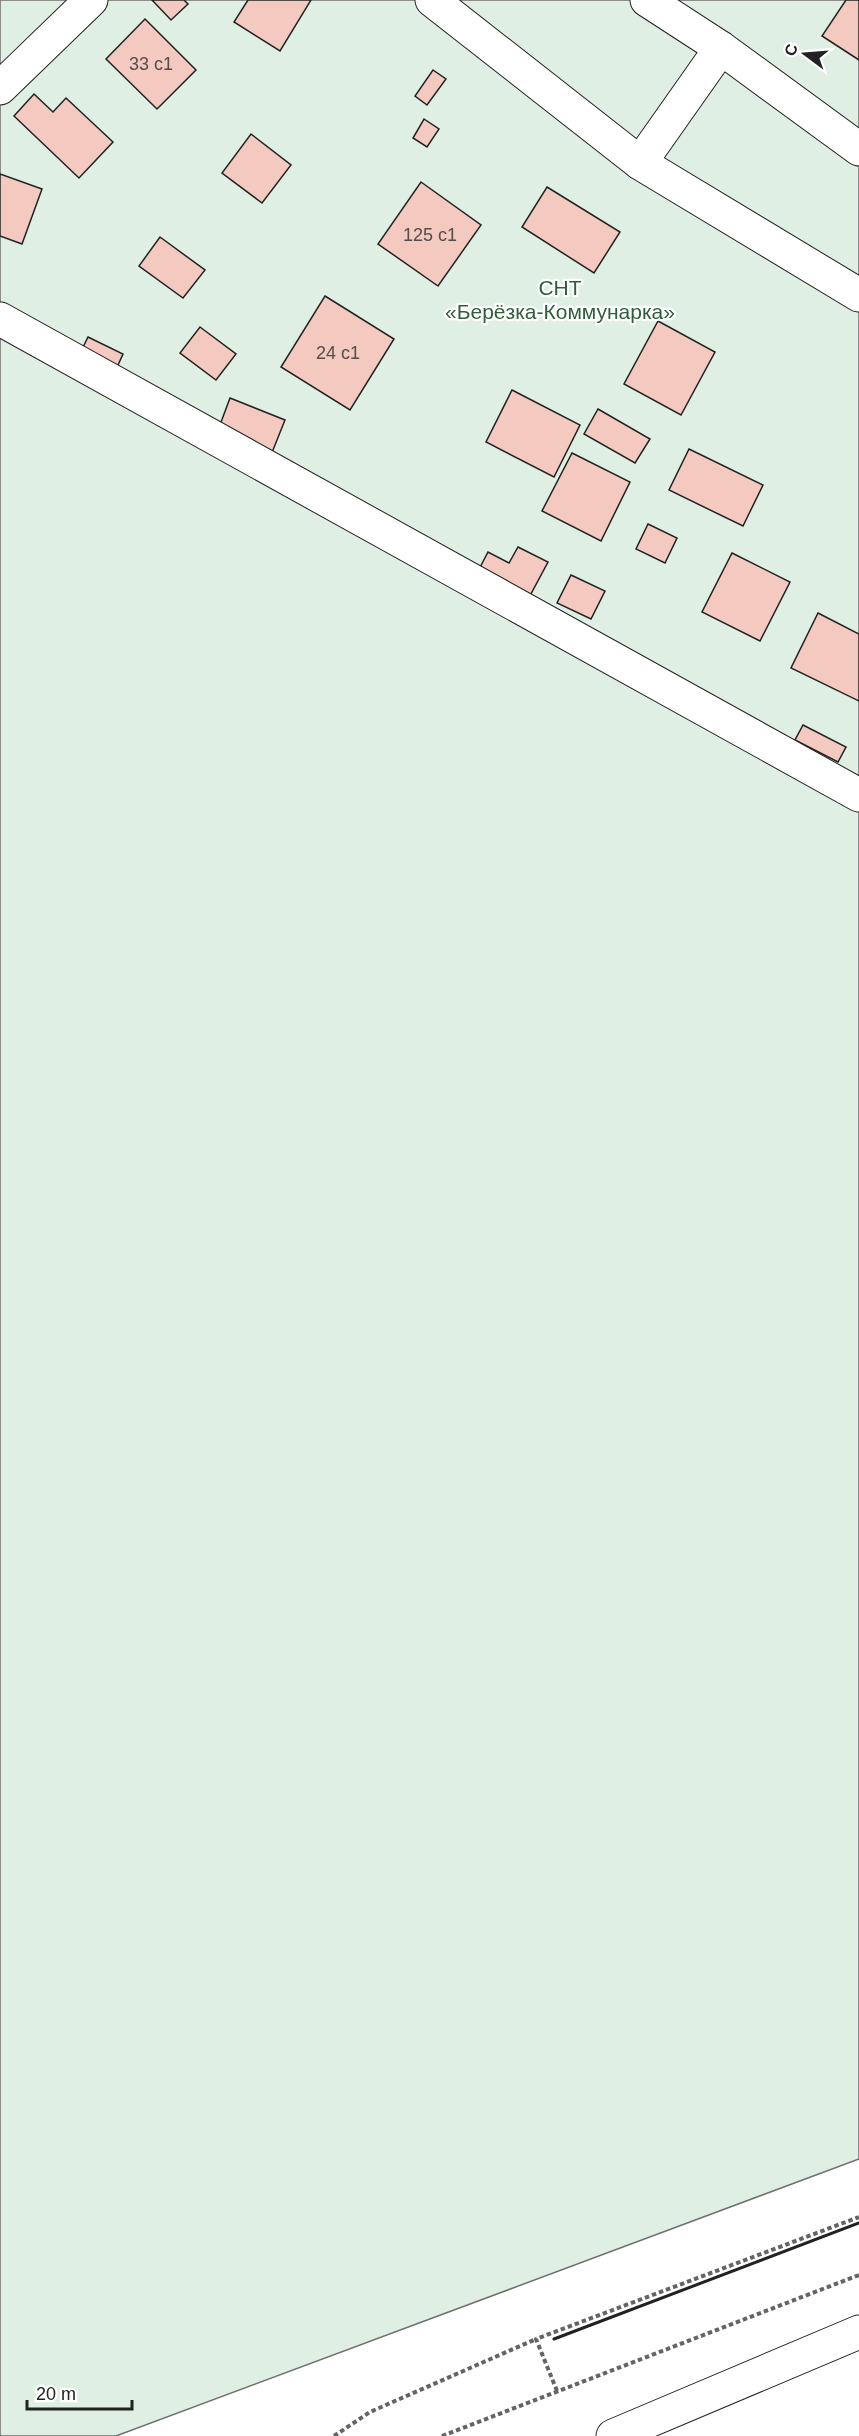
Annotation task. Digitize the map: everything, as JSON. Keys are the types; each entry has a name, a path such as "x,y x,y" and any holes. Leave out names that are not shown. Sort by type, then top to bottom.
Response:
{"main road":[{"path":"0,88 92,0"},
{"path":"432,0 640,162 859,295"},
{"path":"647,0 721,48 859,149"},
{"path":"640,162 721,48"},
{"path":"0,319 859,795"},
{"path":"613,2436 859,2332"}],"path":[{"path":"334,2436 370,2412 536,2339 859,2217"},
{"path":"442,2436 859,2275"},
{"path":"536,2339 557,2391"}],"green space":[{"name":"СНТ «Берёзка-Коммунарка»","path":"0,0 859,0 859,2159 116,2436 0,2436"}],"building":[{"path":"152,0 184,0 188,4 171,20"},
{"path":"248,0 311,0 280,51 234,22"},
{"path":"846,0 859,0 859,60 822,36"},
{"path":"145,19 196,70 157,109 106,59"},
{"path":"433,70 446,79 427,105 415,96"},
{"path":"34,94 53,112 66,98 113,142 79,178 14,116"},
{"path":"424,119 439,129 427,147 413,138"},
{"path":"251,134 291,165 262,203 222,173"},
{"path":"0,174 42,189 22,244 0,236"},
{"path":"421,182 481,225 438,286 378,244"},
{"path":"547,187 620,232 594,273 522,227"},
{"path":"160,237 205,270 183,298 139,266"},
{"path":"325,296 394,339 350,410 281,367"},
{"path":"658,321 715,352 681,415 624,384"},
{"path":"200,327 236,354 216,380 180,353"},
{"path":"88,337 123,354 108,387 72,370"},
{"path":"512,390 580,425 554,477 486,442"},
{"path":"230,398 285,420 265,470 211,449"},
{"path":"598,409 650,439 635,463 584,434"},
{"path":"689,449 763,485 743,526 669,490"},
{"path":"572,453 630,482 601,541 542,511"},
{"path":"648,524 677,538 665,563 636,549"},
{"path":"518,547 548,562 525,605 474,579 488,552 509,563"},
{"path":"732,553 790,582 760,641 702,612"},
{"path":"571,575 605,591 591,619 557,603"},
{"path":"818,613 859,634 859,701 791,668"},
{"path":"803,725 846,747 838,762 795,740"}],"wall":[{"path":"554,2339 859,2223"}]}
